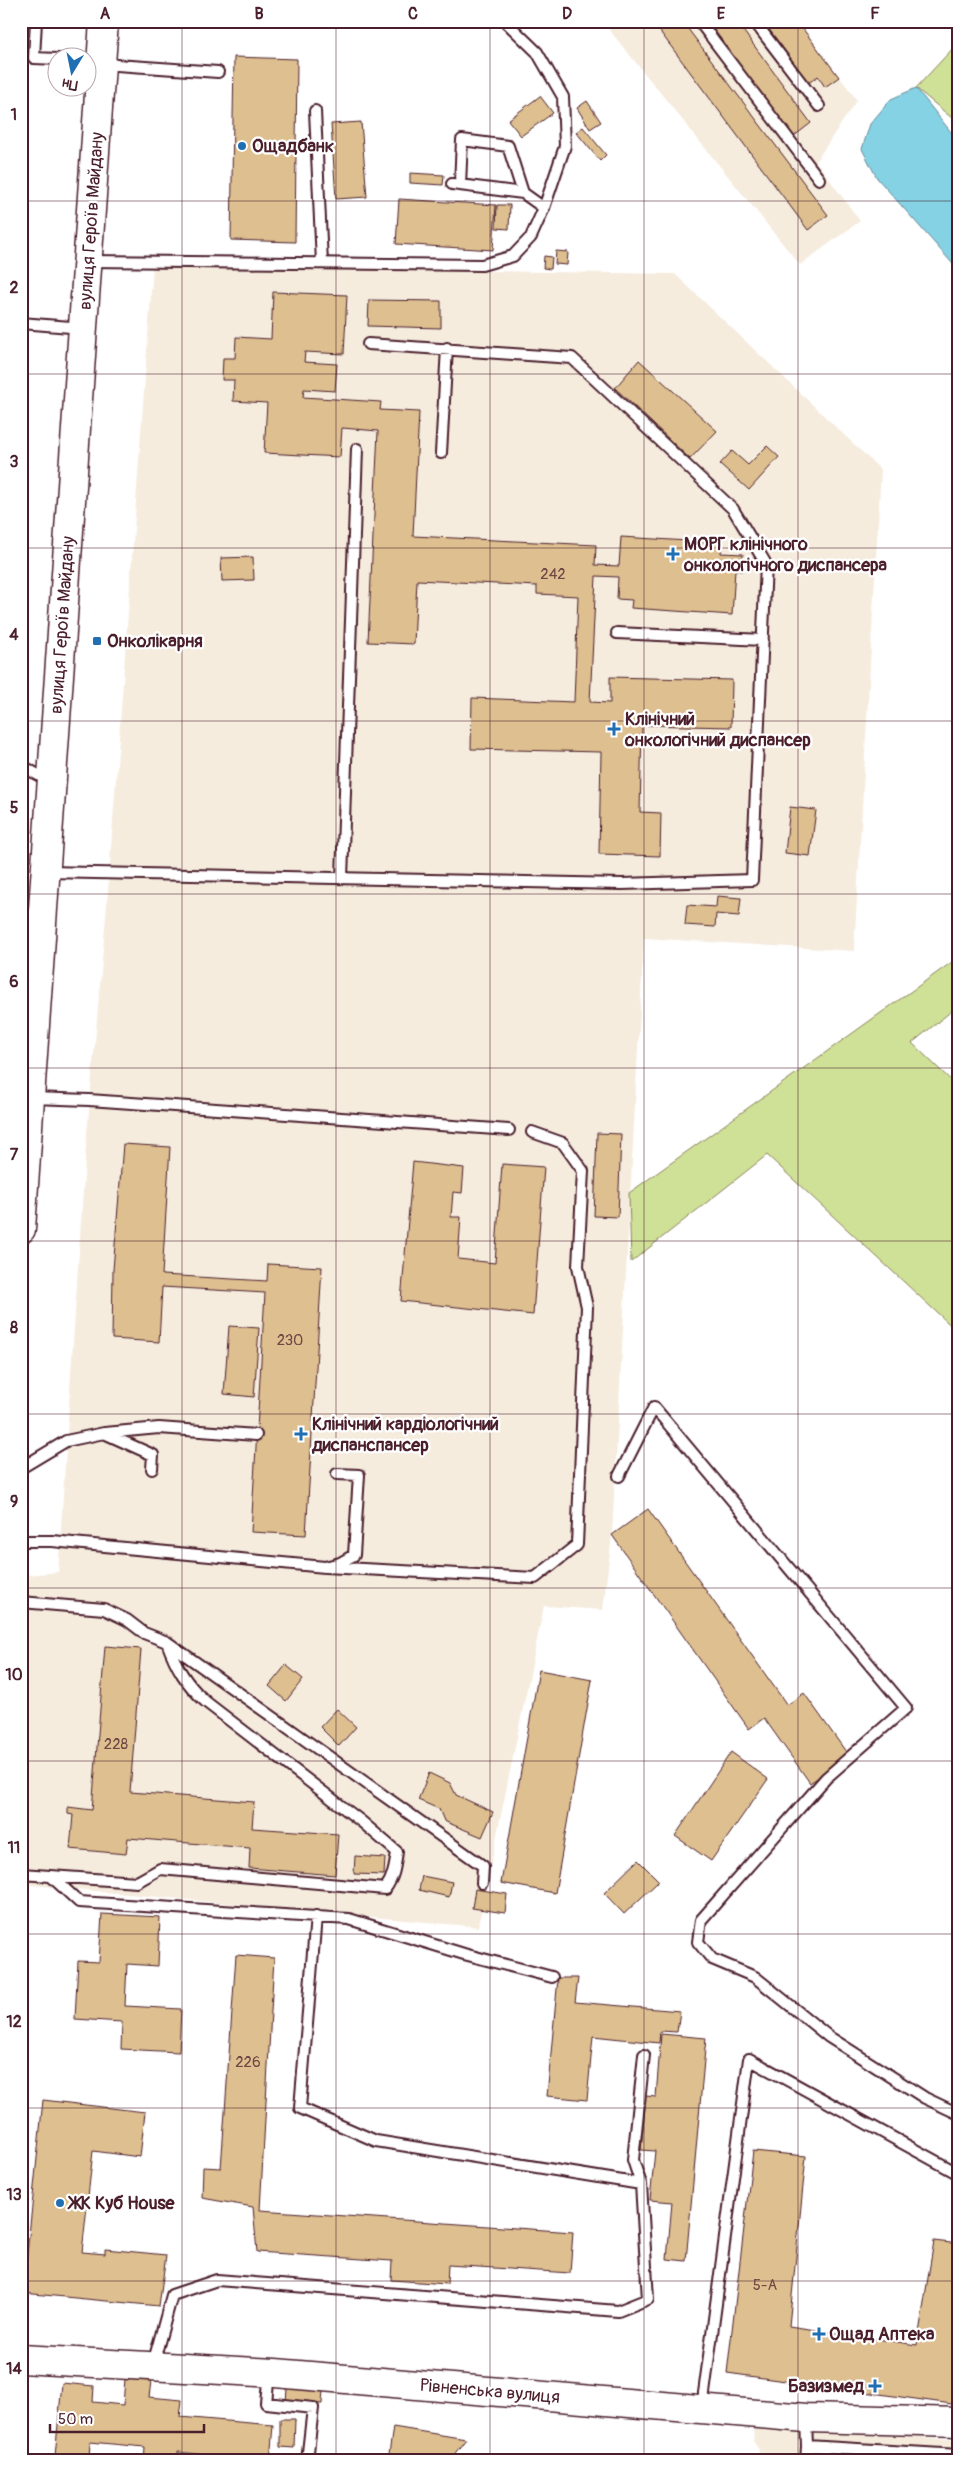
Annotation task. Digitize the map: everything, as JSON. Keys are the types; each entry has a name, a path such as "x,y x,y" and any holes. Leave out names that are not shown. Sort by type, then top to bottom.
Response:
{"main road":[{"name":"вулиця Героїв Майдану","path":"98,49 104,21"},
{"name":"вулиця Героїв Майдану","path":"21,1229 88,261 94,98"},
{"name":"Рівненська вулиця","path":"21,2359 275,2372 806,2418 959,2422"}],"lane":[{"path":"36,21 34,58 48,59"},
{"path":"88,261 482,265 513,256 532,237 565,146 563,97 537,52 505,21"},
{"path":"699,21 819,179"},
{"path":"754,21 819,106"},
{"path":"98,63 218,72"},
{"path":"315,111 322,263"},
{"path":"523,193 508,146 462,140 456,185 523,193 544,208"},
{"path":"21,323 83,328"},
{"path":"46,872 622,884 752,880 766,564 733,509 572,358 368,344"},
{"path":"442,453 447,348"},
{"path":"342,878 357,449"},
{"path":"616,633 763,640"},
{"path":"21,765 51,783"},
{"path":"29,1098 89,1100 509,1130"},
{"path":"21,1541 52,1541 325,1566 535,1578 577,1545 587,1307 578,1266 582,1171 563,1143 532,1132"},
{"path":"619,1476 654,1407 906,1708 826,1778 702,1920 698,1942 712,1959 755,1977 829,2037 925,2098 959,2114"},
{"path":"21,1468 66,1441 104,1433 159,1428 256,1435"},
{"path":"104,1433 153,1455 152,1469"},
{"path":"325,1566 340,1563 354,1555 359,1475 337,1474"},
{"path":"21,1602 104,1609 127,1620 144,1633 167,1642 483,1866 482,1883"},
{"path":"21,1874 136,1882 160,1869 385,1889 391,1882 395,1871 397,1852 362,1822 206,1702 190,1687 175,1666 167,1642"},
{"path":"52,1877 79,1902 348,1919 464,1954 552,1977"},
{"path":"316,1916 300,2108 376,2141 641,2184"},
{"path":"153,2365 172,2295 217,2280 618,2311 648,2299 641,2184 632,2160 644,2055"},
{"path":"702,2409 749,2059 959,2174"},
{"path":"275,2372 268,2382 266,2402 313,2408 307,2461"},
{"path":"806,2418 806,2461"},
{"path":"807,2446 959,2455"}],"shaded area":[{"path":"602,21 797,21 857,100 816,161 860,221 800,265"},
{"path":"153,266 675,274 881,470 854,951 644,938 612,1535 603,1610 544,1606 478,1927 21,1884 21,1658 28,1575 58,1572 86,1145 107,904"},
{"path":"755,2425 959,2440 959,2461 758,2461 759,2450 753,2441"}],"green space":[{"path":"955,46 959,50 959,124 916,88"},
{"path":"959,957 959,1005 912,1043 959,1088 959,1333 767,1155 631,1262 629,1193"}],"water":[{"path":"916,88 959,142 959,271 877,178 862,149 870,124 891,99"}],"building":[{"path":"652,21 682,21 828,215 808,230"},
{"path":"705,21 736,21 811,123 793,137"},
{"path":"763,21 797,21 839,77 825,87 818,76 807,84 794,69 797,67"},
{"path":"234,57 297,59 295,242 231,240"},
{"path":"540,96 553,113 521,136 508,120"},
{"path":"587,101 601,122 590,129 577,108"},
{"path":"361,122 367,197 336,199 331,124"},
{"path":"583,127 606,155 600,161 576,132"},
{"path":"410,173 444,175 443,185 410,183"},
{"path":"399,199 496,205 493,250 396,244"},
{"path":"497,205 510,205 509,229 496,228"},
{"path":"556,251 568,252 567,265 555,264"},
{"path":"544,256 552,257 551,269 543,268"},
{"path":"273,292 347,295 344,354 305,352 304,362 337,364 335,391 304,389 303,397 381,402 380,410 419,412 413,536 596,545 595,565 619,566 621,537 722,543 721,553 743,554 742,571 735,570 732,615 631,608 632,600 617,599 618,577 596,576 590,702 610,703 610,677 732,680 731,727 642,725 640,812 661,813 660,856 599,854 601,752 471,749 472,698 574,702 578,596 537,594 537,586 417,580 414,644 368,642 378,431 342,428 340,457 264,453 267,403 233,401 234,380 222,380 223,358 235,358 236,337 271,339"},
{"path":"369,300 441,301 441,328 368,326"},
{"path":"639,360 717,431 690,459 615,388"},
{"path":"767,446 779,457 749,490 720,464 732,451 748,465"},
{"path":"253,557 254,580 222,581 221,558"},
{"path":"790,807 816,810 810,856 785,853"},
{"path":"717,896 741,898 739,916 716,914 715,927 685,925 687,905 716,907"},
{"path":"597,1133 621,1134 618,1217 594,1216"},
{"path":"123,1144 170,1147 162,1275 267,1281 268,1264 322,1267 306,1535 251,1532 265,1293 162,1287 159,1342 112,1339 113,1270"},
{"path":"413,1162 464,1168 462,1193 453,1192 451,1217 461,1217 458,1259 495,1263 502,1164 544,1167 533,1315 401,1301"},
{"path":"229,1326 259,1328 254,1397 224,1394"},
{"path":"648,1509 787,1705 804,1693 849,1756 810,1783 764,1718 749,1729 612,1535"},
{"path":"105,1646 141,1649 130,1792 254,1802 252,1828 338,1834 335,1875 249,1868 250,1848 128,1838 126,1854 70,1849 73,1815 68,1814 68,1807 92,1810"},
{"path":"286,1665 303,1679 286,1701 269,1686"},
{"path":"539,1670 592,1680 555,1893 501,1883"},
{"path":"337,1709 356,1727 339,1746 320,1727"},
{"path":"731,1752 768,1779 711,1861 675,1836"},
{"path":"429,1773 450,1783 456,1795 493,1812 482,1837 444,1821 439,1809 418,1800"},
{"path":"355,1856 385,1858 384,1875 354,1874"},
{"path":"638,1860 659,1881 624,1914 604,1893"},
{"path":"422,1876 452,1882 449,1897 419,1890"},
{"path":"475,1889 507,1894 505,1913 472,1908"},
{"path":"102,1914 160,1917 158,1966 127,1964 125,2006 181,2009 179,2052 121,2049 122,2022 75,2019 78,1961 99,1962"},
{"path":"236,1955 274,1958 260,2210 573,2232 570,2273 448,2265 447,2284 391,2280 392,2261 257,2252 253,2207 202,2198 203,2167 221,2168"},
{"path":"558,1978 578,1978 575,2002 680,2011 677,2032 660,2031 659,2043 593,2036 587,2100 547,2096"},
{"path":"661,2034 706,2038 686,2261 667,2259 672,2202 650,2200 655,2151 641,2150 646,2096 656,2097"},
{"name":"ЖК Куб House","path":"43,2100 145,2112 140,2157 93,2151 82,2252 105,2254 105,2249 166,2255 159,2306 23,2293"},
{"path":"753,2151 806,2156 789,2326 917,2345 934,2241 959,2244 959,2405 727,2373"},
{"path":"125,2379 151,2381 149,2397 182,2400 180,2417 273,2425 270,2461 178,2452 178,2461 144,2461 145,2447 90,2442 89,2459 55,2456 62,2383 94,2386 93,2402 123,2405"},
{"path":"287,2388 323,2390 322,2404 286,2402"},
{"path":"280,2419 295,2419 294,2448 280,2447"},
{"path":"393,2427 466,2439 449,2461 388,2461"}],"place":[{"name":"Ощадбанк","path":"242,146"},
{"name":"МОРГ клінічного онкологічного диспансера","path":"673,554"},
{"name":"Онколікарня","path":"97,641"},
{"name":"Клінічний онкологічний диспансер","path":"614,729"},
{"name":"Клінічний кардіологічний диспанспансер","path":"301,1434"},
{"name":"ЖК Куб House","path":"60,2203"},
{"name":"Ощад Аптека","path":"819,2334"},
{"name":"Базизмед","path":"875,2386"}]}
